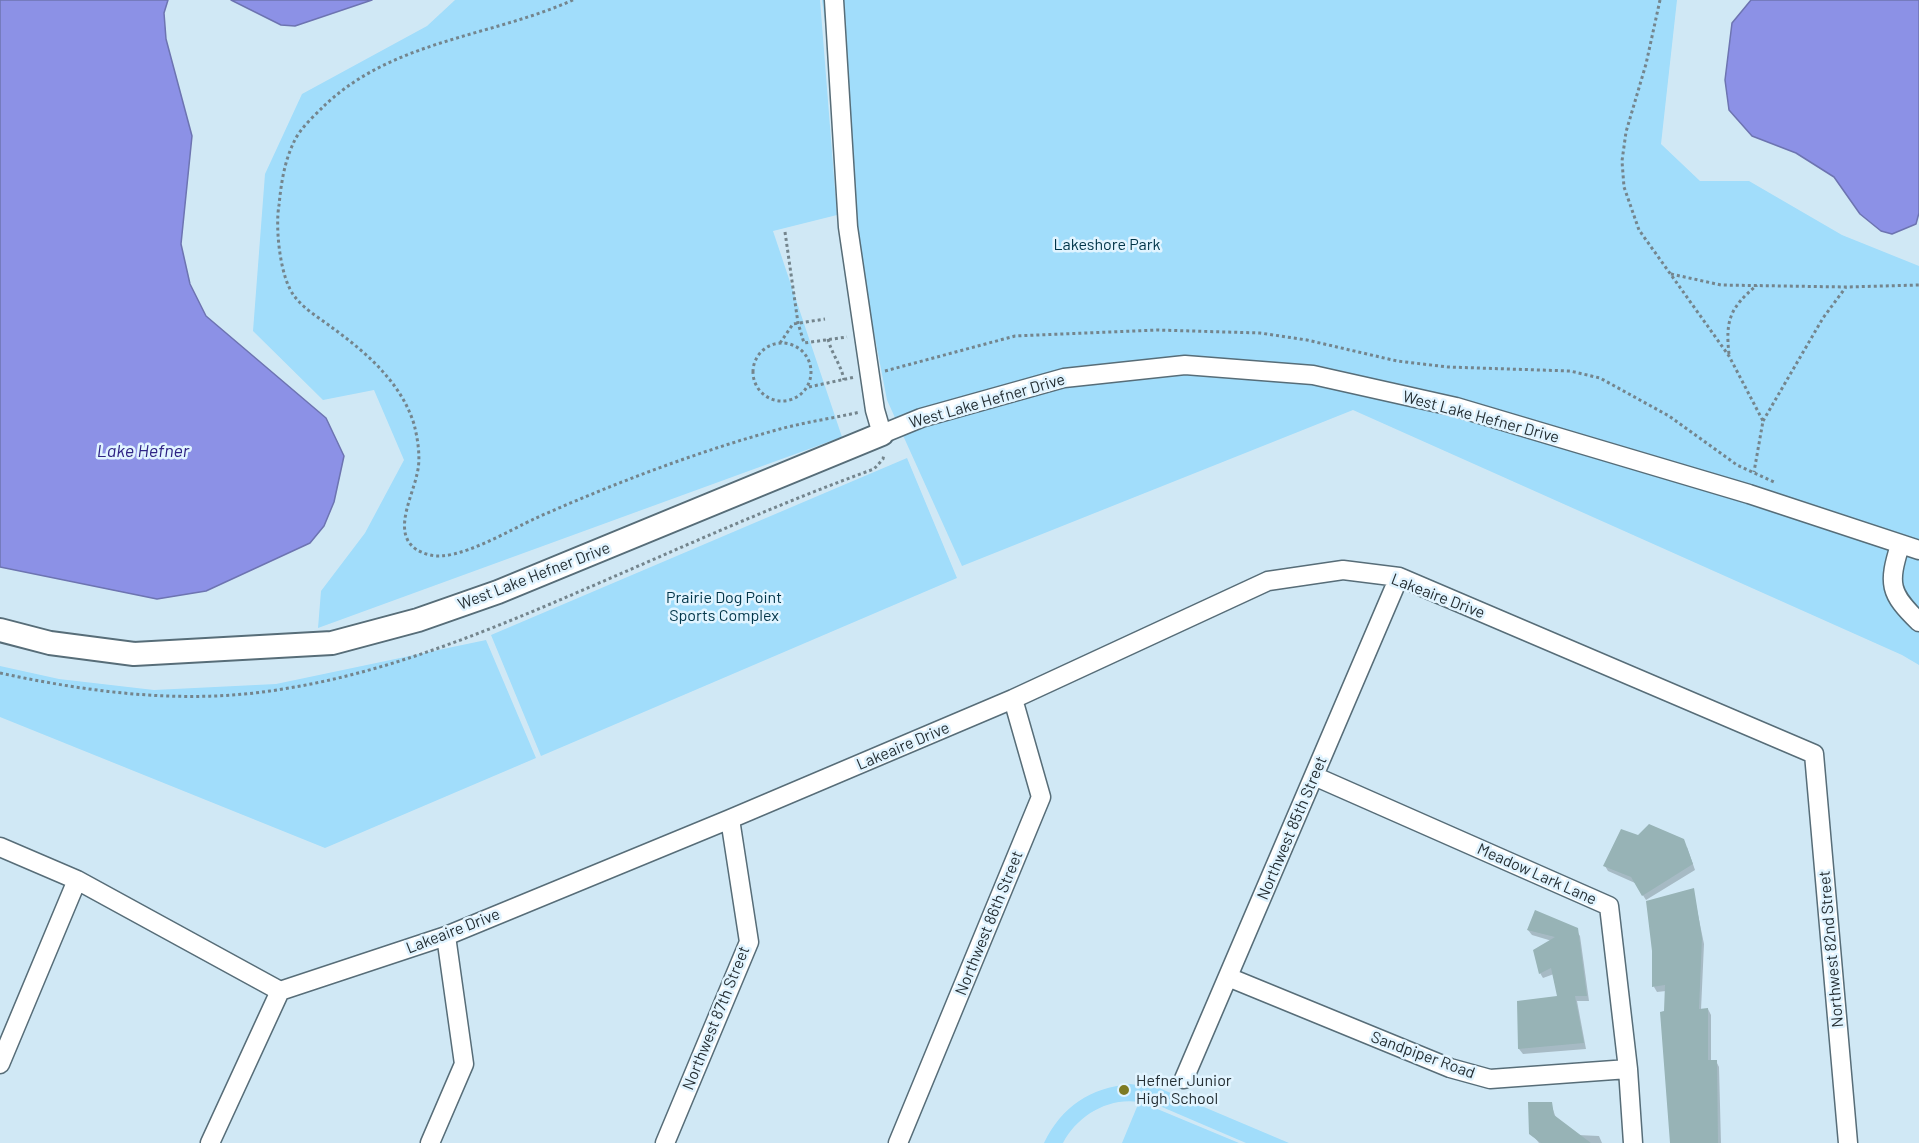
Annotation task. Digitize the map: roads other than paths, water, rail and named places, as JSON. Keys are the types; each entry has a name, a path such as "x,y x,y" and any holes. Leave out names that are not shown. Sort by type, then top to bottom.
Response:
{"street":[{"path":"834,0 848,227 875,410 882,434"},
{"name":"West Lake Hefner Drive","path":"0,630 50,643 134,654 332,643 418,620 498,592 921,418 1064,378 1185,365 1313,375 1456,407 1749,494 1919,550"},
{"path":"1900,545 1891,574 1893,589 1904,608 1919,622"},
{"name":"Lakeaire Drive","path":"280,991 446,936 730,819 1013,699 1268,581 1342,570 1399,577 1814,754"},
{"name":"Northwest 85th Street","path":"1184,1079 1399,577"},
{"name":"Northwest 86th Street","path":"898,1143 1041,797 1013,699"},
{"name":"Northwest 82nd Street","path":"1814,754 1848,1143"},
{"name":"Meadow Lark Lane","path":"1314,776 1609,906 1628,1069"},
{"name":"Northwest 87th Street","path":"665,1143 749,942 730,819"},
{"path":"0,847 77,880 280,991 210,1143"},
{"path":"0,1064 77,880"},
{"path":"430,1143 464,1064 446,936"},
{"name":"Sandpiper Road","path":"1228,977 1450,1068 1491,1079 1628,1069"},
{"path":"1628,1069 1633,1143"}],"water":[{"name":"Lake Hefner","path":"0,0 168,0 164,13 166,39 192,136 181,244 190,284 206,316 326,418 344,456 334,502 324,526 310,543 206,591 157,599 0,567"},
{"path":"231,0 372,0 295,26 281,25"},
{"path":"1751,0 1919,0 1919,213 1916,224 1892,234 1881,231 1860,214 1834,177 1796,153 1752,136 1729,110 1725,80 1732,23"}],"place":[{"name":"Hefner Junior High School","path":"1124,1090"}],"park label":[{"name":"Lakeshore Park","path":"1107,245"},
{"name":"Prairie Dog Point Sports Complex","path":"724,607"}]}
